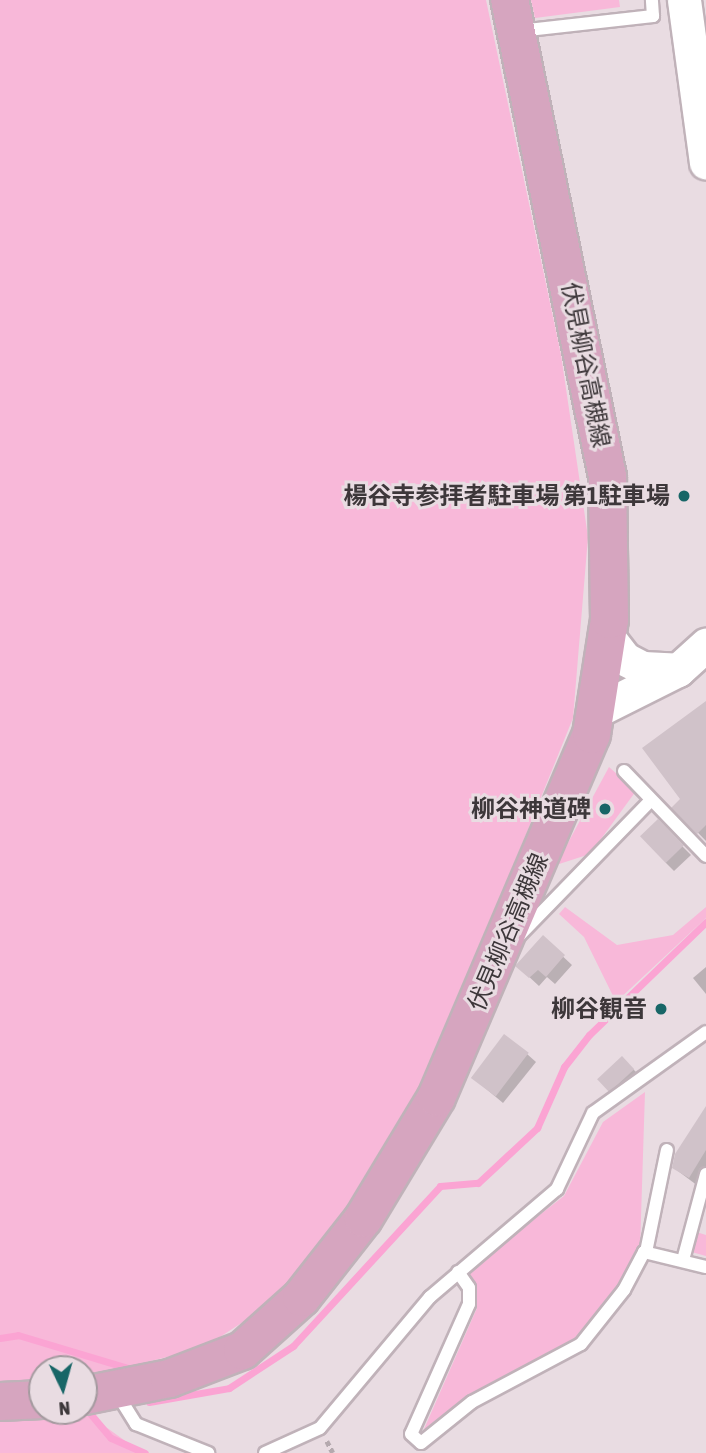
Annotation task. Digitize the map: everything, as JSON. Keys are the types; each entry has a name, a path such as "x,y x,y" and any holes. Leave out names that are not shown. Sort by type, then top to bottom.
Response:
{"main road":[{"path":"684,0 706,163"},
{"name":"伏見柳谷高槻線","path":"100,1394 208,1367 242,1350 302,1297 411,1147 501,949 596,711 607,636 612,542 607,476 512,15"},
{"path":"607,636 625,659 643,668 678,670"},
{"path":"596,711 678,670 706,645"},
{"path":"0,1401 28,1400"}],"lane":[{"path":"512,15 653,16 652,0"},
{"path":"624,771 706,856"},
{"path":"501,949 535,926 648,803"},
{"path":"265,1453 320,1428 458,1272 557,1189 593,1113 706,1032"},
{"path":"458,1272 469,1288 468,1304 411,1434 421,1443 471,1402 581,1343 646,1252 667,1150"},
{"path":"683,1260 706,1174"},
{"path":"646,1252 706,1267"},
{"path":"100,1394 136,1424 208,1453"}],"shaded area":[{"path":"0,0 486,0 561,355 588,537 573,718 412,1117 289,1292 203,1348 107,1372 98,1388 98,1355 28,1355 28,1425 98,1425 98,1421 142,1453 0,1453"},
{"path":"531,0 619,0 620,7 535,18"},
{"path":"609,767 636,791 590,854 556,865"},
{"path":"565,907 617,945 673,935 706,907 706,918 616,1002 584,937 559,914"},
{"path":"645,1092 640,1249 621,1288 578,1339 513,1371 421,1436 477,1308 469,1270 564,1196 603,1122"},
{"path":"693,1231 706,1235 706,1256 688,1251"}],"building":[{"path":"706,701 706,825 697,834 671,808 680,799 642,748"},
{"path":"658,819 684,846 666,863 640,836"},
{"path":"543,935 565,955 546,977 538,970 529,978 515,966"},
{"path":"504,1034 529,1053 496,1097 471,1078"},
{"path":"622,1056 634,1069 609,1092 597,1079"},
{"path":"706,1106 706,1150 689,1178 672,1168 675,1154"}],"waterway":[{"path":"149,1402 229,1388 293,1346 440,1186 478,1183 537,1128 564,1067 589,1035 706,922"},
{"path":"0,1338 18,1335 128,1368"},
{"path":"98,1423 111,1438 145,1453"}],"place":[{"name":"楊谷寺参拝者駐車場 第1駐車場","path":"684,496"},
{"name":"柳谷神道碑","path":"605,809"},
{"name":"柳谷観音","path":"661,1009"}]}
